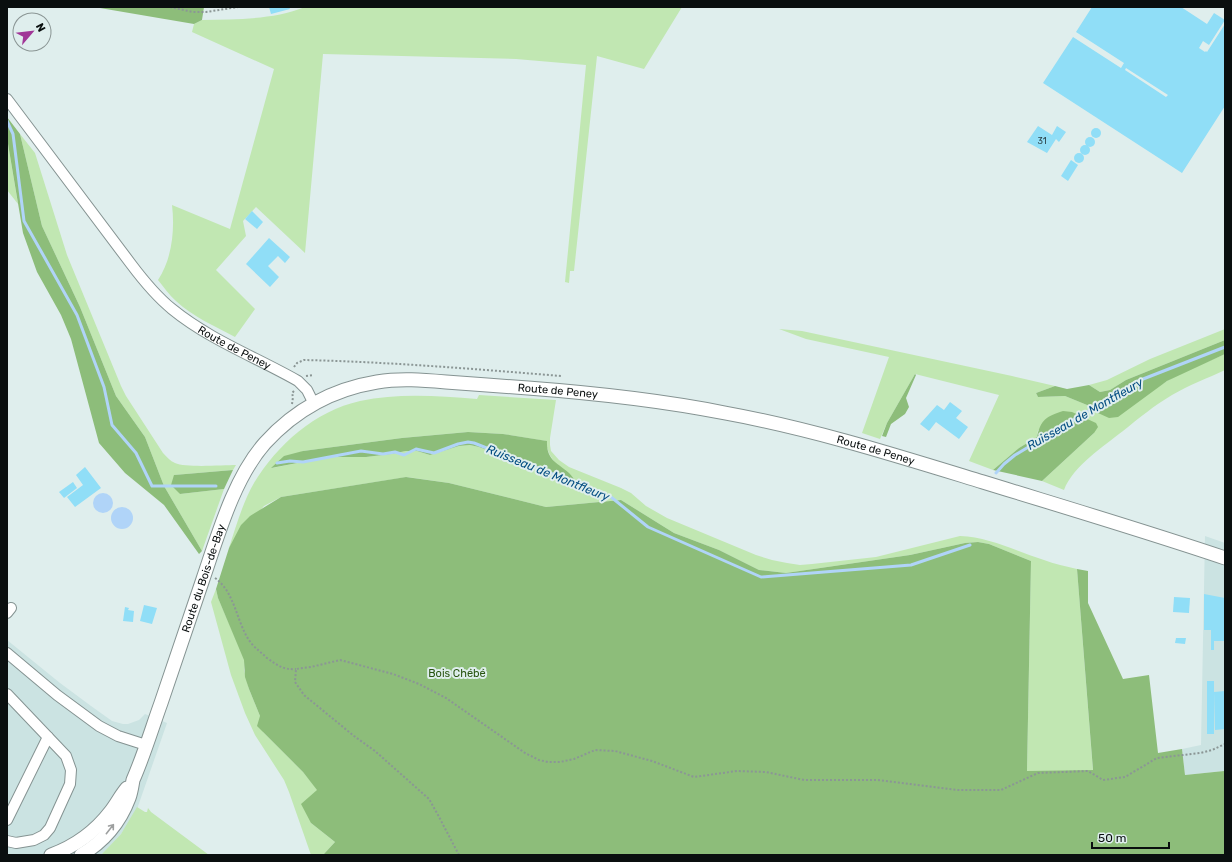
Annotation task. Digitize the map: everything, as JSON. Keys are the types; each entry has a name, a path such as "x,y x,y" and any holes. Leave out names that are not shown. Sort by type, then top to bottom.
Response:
{"main road":[{"name":"Route de Peney","path":"314,404 332,394 354,387 384,381 412,380 560,390 683,405 770,422 879,451 1225,558"},
{"name":"Route du Bois-de-Bay","path":"82,855 102,840 119,819 130,798 133,780 228,509 245,472 254,457 265,444 293,417 314,404"},
{"name":"Route du Bois-de-Bay","path":"51,855 65,852 98,827 133,780"}],"street":[{"name":"Route de Peney","path":"7,99 131,264 163,301 183,318 212,336 302,384 314,404"},
{"path":"7,653 99,726 118,736 146,745"},
{"path":"7,694 66,756 71,770 70,784 50,828 44,835 34,840 16,843 7,842"},
{"path":"7,820 48,737"}],"path":[{"path":"170,7 206,12 238,7"},
{"path":"289,376 296,364 304,360 428,365 561,376"},
{"path":"293,417 288,409 293,401 292,393 314,376"},
{"path":"218,580 228,594 242,626 252,644 271,661 287,670 311,668 340,660 393,674 419,684 446,698 525,753 548,762 560,762 574,759 596,750 615,751 652,761 694,777 737,771 766,772 804,780 878,780 958,790 1001,790 1038,773 1088,771 1103,780 1125,777 1157,758 1212,750 1225,744"},
{"path":"296,669 295,682 304,695 354,736 375,750 429,799 459,855"}],"shaded area":[{"path":"1205,536 1225,543 1225,822 1224,771 1185,775 1182,749 1201,745"},
{"path":"7,640 60,683 112,721 128,724 139,720 145,714 167,723 136,812 121,834 101,855 7,855"}],"green space":[{"path":"94,7 204,7 202,20 194,24"},
{"path":"305,7 682,7 644,69 597,56 574,271 570,271 569,283 565,282 586,65 516,59 323,54 305,253 256,207 243,221 246,236 216,270 255,309 235,337 197,317 171,296 158,280 167,263 173,234 172,205 230,229 274,69 192,32 194,24 202,20 268,17"},
{"path":"7,117 20,134 42,226 80,307 116,396 145,437 164,486 202,551 199,554 164,505 125,473 99,443 71,339 61,315 37,272 23,233 7,138"},
{"path":"20,134 35,153 67,255 121,386 163,453 172,461 180,465 236,465 233,470 174,475 180,494 224,489 202,551 164,486 145,437 116,396 80,307 42,226"},
{"path":"7,138 18,204 7,190"},
{"path":"779,329 802,331 1055,386 1036,393 1038,397 1065,396 1087,405 1098,413 1153,390 1179,374 1225,354 1225,370 1178,391 1147,412 1090,457 1074,473 1064,490 1042,481 1094,433 1038,430 1037,437 1019,448 993,470 969,461 999,395 915,374 887,423 880,439 862,433 889,357 806,339"},
{"path":"1225,329 1225,340 1126,380 1110,390 1100,392 1089,385 1107,380 1150,359"},
{"path":"1225,340 1225,354 1167,381 1118,417 1109,418 1098,413 1087,405 1065,396 1038,397 1036,393 1055,386 1067,389 1089,385 1100,392 1110,390 1126,380"},
{"path":"915,374 916,375 906,398 909,407 905,414 891,424 886,437 882,436 887,423"},
{"path":"479,395 556,400 550,445 551,451 559,460 569,467 631,493 646,506 667,518 756,555 772,560 800,565 876,557 960,536 992,542 1077,569 1093,771 1027,771 1031,561 989,544 978,542 965,543 910,555 786,573 759,570 719,550 674,533 621,500 546,507 449,483 407,477 281,497 264,506 229,548 243,506 250,490 263,469 286,443 313,421 343,406 374,398 418,396 477,399","holes":["468,432 503,434 546,441 549,454 557,465 576,483 470,445 459,446 430,455 417,451 406,451 366,457 329,457 272,468 303,451 402,438"]},
{"path":"1063,411 1072,412 1096,423 1098,427 1094,433 1042,481 993,470 1019,448 1037,437 1040,426 1048,417"},
{"path":"468,432 503,434 547,441 548,453 569,473 577,484 479,447 470,445 459,446 430,455 417,451 406,451 366,457 329,457 271,468 284,456 303,451 402,438"},
{"path":"233,470 224,489 180,494 171,485 174,475"},
{"name":"Bois Chébé","path":"406,477 449,483 546,507 621,500 674,533 719,550 759,570 786,573 910,555 965,543 978,542 989,544 1031,561 1027,771 1093,770 1077,569 1088,571 1088,603 1123,679 1149,675 1158,753 1182,749 1185,775 1224,771 1225,855 323,855 335,842 311,823 301,804 317,790 303,772 257,726 260,716 245,677 244,660 218,598 216,589 229,548 241,525 250,516 281,497"},
{"path":"216,589 218,598 245,660 244,670 249,689 260,716 263,732 303,772 318,790 311,823 335,842 323,855 311,855 284,780 255,735 245,713 231,675 211,602"},
{"path":"137,807 145,812 147,812 148,808 151,812 209,855 101,855 121,834"}],"water":[{"path":"103,493 110,496 113,503 110,510 103,513 96,510 93,503 96,496"},
{"path":"122,507 126,508 132,514 132,522 126,528 122,529 118,528 112,522 111,518 112,514 118,508"}],"building":[{"path":"269,7 289,7 290,9 271,14"},
{"path":"1092,7 1181,7 1207,24 1214,13 1225,20 1209,45 1203,41 1199,48 1207,52 1225,24 1225,106 1182,173 1043,83 1073,37 1121,68 1124,63 1076,32","holes":["1126,68 1168,95 1166,97 1125,70"]},
{"path":"1038,126 1052,135 1057,126 1066,132 1059,142 1056,139 1047,153 1027,142"},
{"path":"1096,128 1101,133 1096,138 1091,133"},
{"path":"1090,137 1095,142 1090,147 1085,142"},
{"path":"1085,145 1090,150 1085,155 1080,150"},
{"path":"1079,153 1084,158 1079,163 1074,158"},
{"path":"1071,160 1078,165 1068,181 1061,176"},
{"path":"252,211 263,222 257,229 245,219"},
{"path":"269,238 290,257 285,263 278,256 268,266 279,277 270,287 246,264"},
{"path":"950,402 962,411 956,418 968,427 959,439 936,422 929,431 920,424 937,405 944,410"},
{"path":"85,467 101,488 75,507 67,497 83,485 76,475"},
{"path":"73,482 77,488 64,498 59,492"},
{"path":"1204,594 1225,598 1225,641 1214,641 1214,650 1211,650 1211,630 1204,630"},
{"path":"1174,597 1190,598 1189,613 1173,612"},
{"path":"144,605 157,608 152,624 140,621"},
{"path":"125,607 129,608 128,610 134,611 133,622 123,621"},
{"path":"1176,638 1186,638 1185,644 1175,643"},
{"path":"1207,681 1214,681 1214,734 1207,734"},
{"path":"1225,691 1225,729 1215,730 1214,692"}],"waterway":[{"name":"Ruisseau de Montfleury","path":"7,121 13,134 24,221 77,315 104,387 112,425 136,453 152,486 216,486"},
{"name":"Ruisseau de Montfleury","path":"996,473 1015,455 1138,381 1225,347"},
{"name":"Ruisseau de Montfleury","path":"277,463 290,461 303,462 361,451 383,454 395,452 404,455 416,449 434,453 458,444 468,442 474,443 611,497 648,527 761,577 911,565 970,545"}]}
